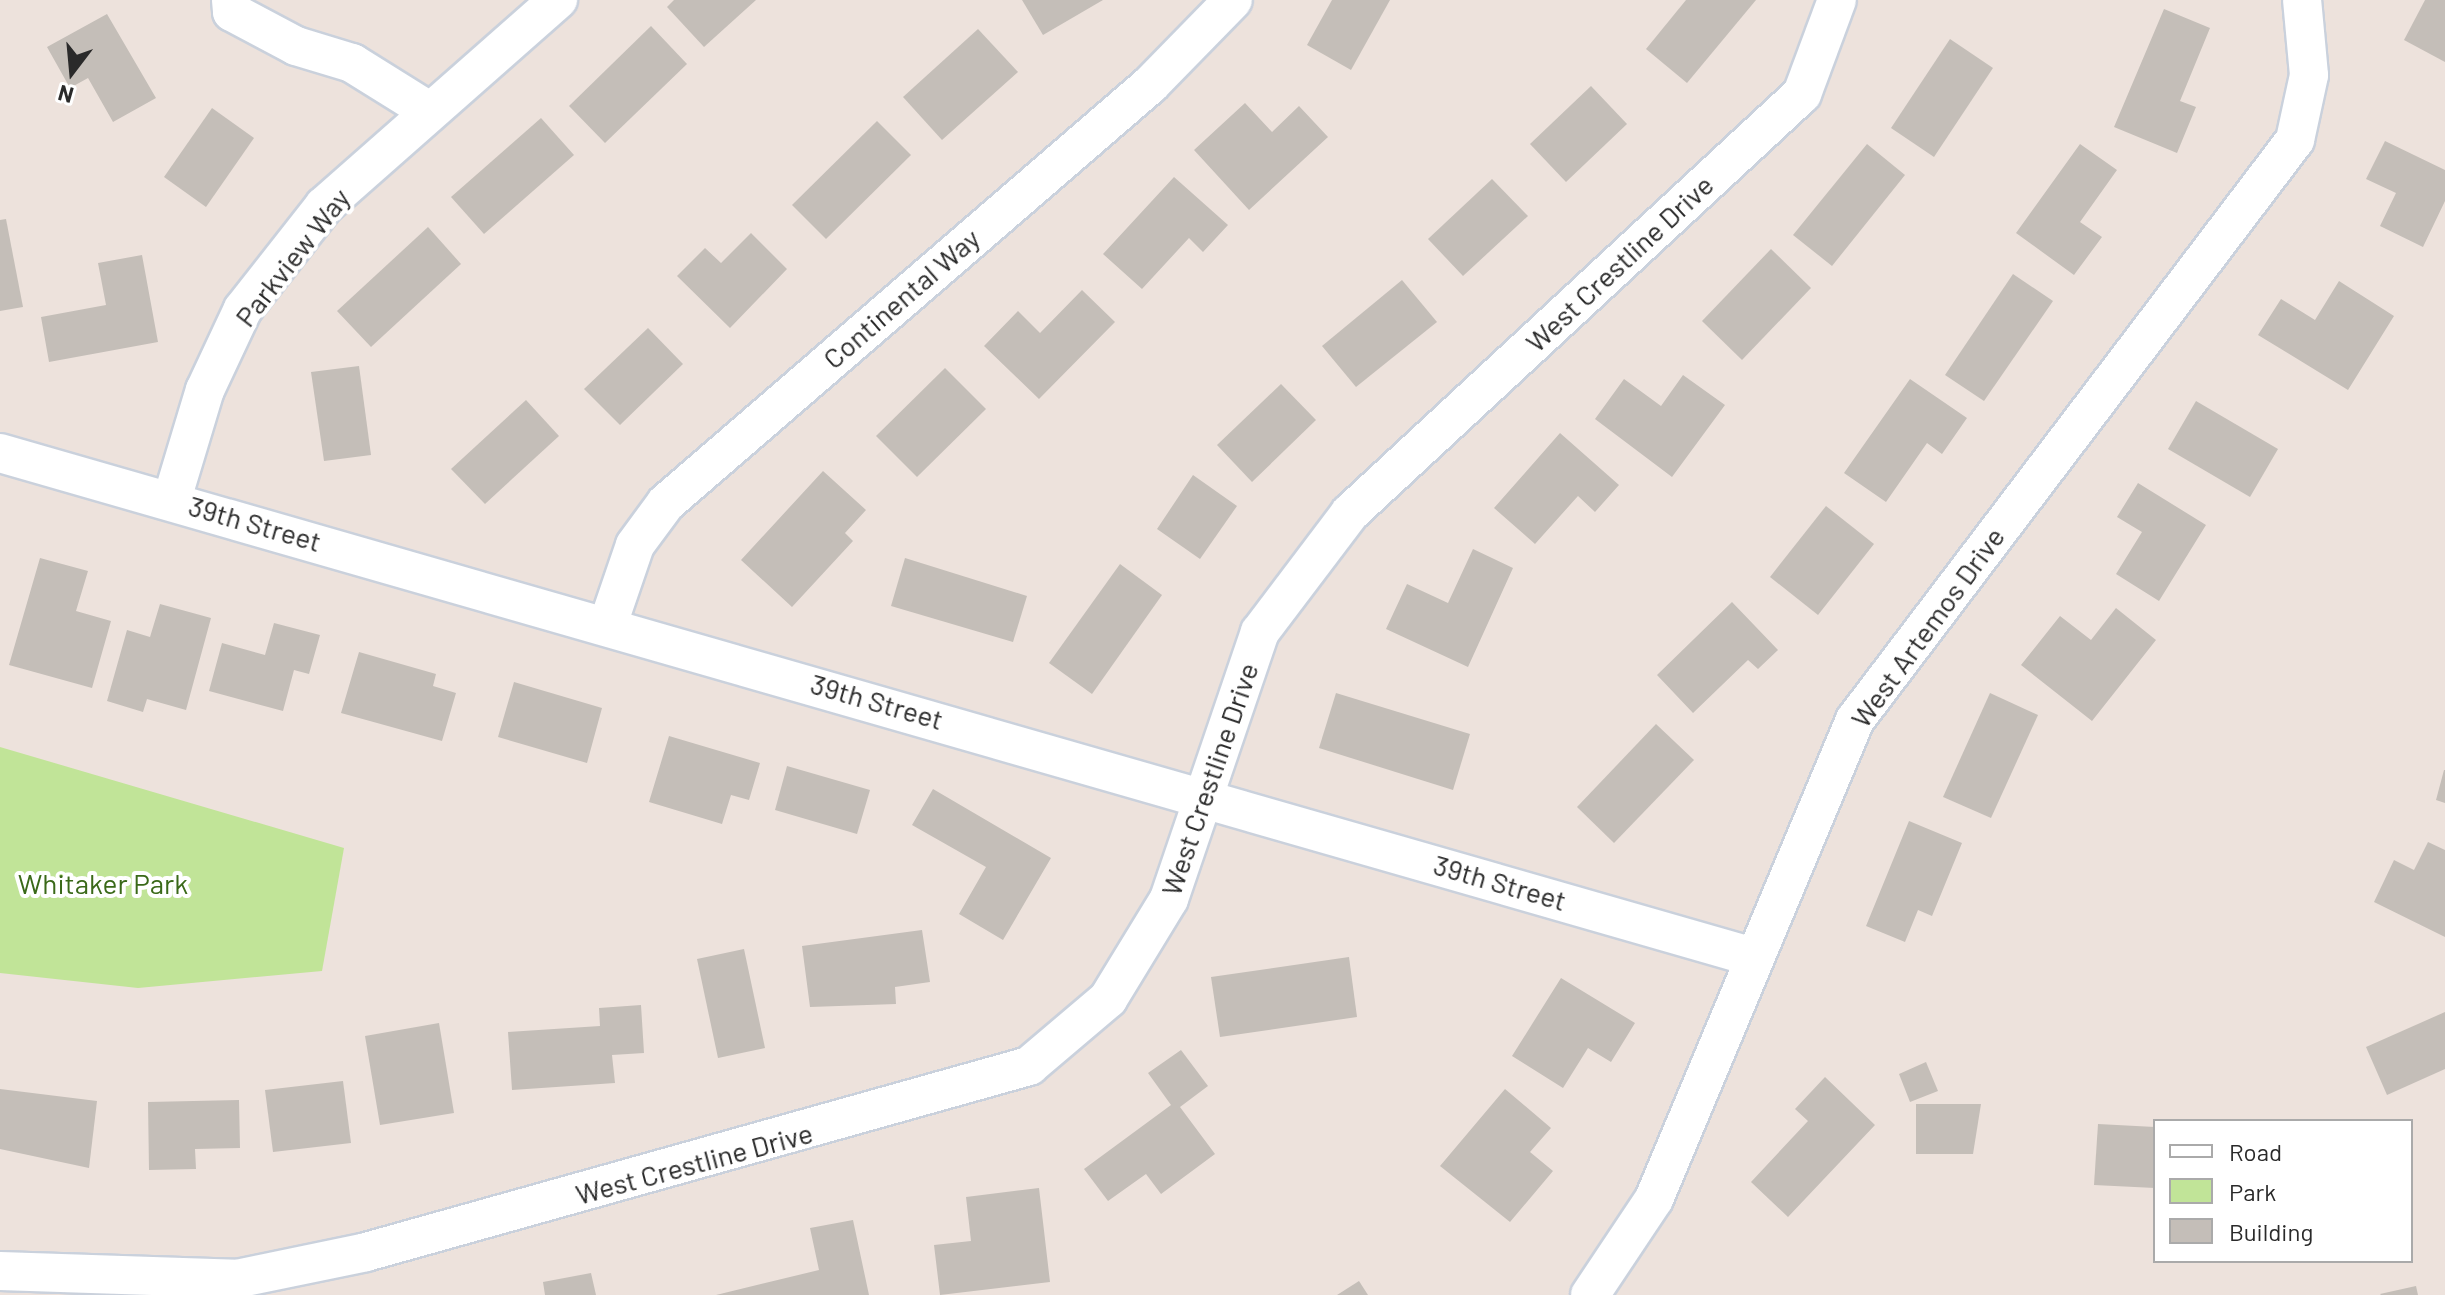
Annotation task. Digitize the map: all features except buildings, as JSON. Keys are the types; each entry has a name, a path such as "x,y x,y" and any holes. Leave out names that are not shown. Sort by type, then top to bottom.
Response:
{"street":[{"path":"231,0 232,12 296,46 352,63 429,111"},
{"name":"Parkview Way","path":"172,499 205,390 243,309 324,206 558,0"},
{"name":"Continental Way","path":"608,624 635,545 666,503 1151,84 1233,0"},
{"name":"West Crestline Drive","path":"0,1271 236,1279 412,1239 1029,1066 1108,999 1169,899 1260,632 1350,513 1802,94 1837,0"},
{"name":"West Artemos Drive","path":"1590,1295 1654,1199 1855,720 2295,140 2309,75 2302,0"},
{"name":"39th Street","path":"0,453 172,499 1203,795 1753,957"}],"green space":[{"name":"Whitaker Park","path":"0,747 344,848 322,971 138,988 0,973"}]}
